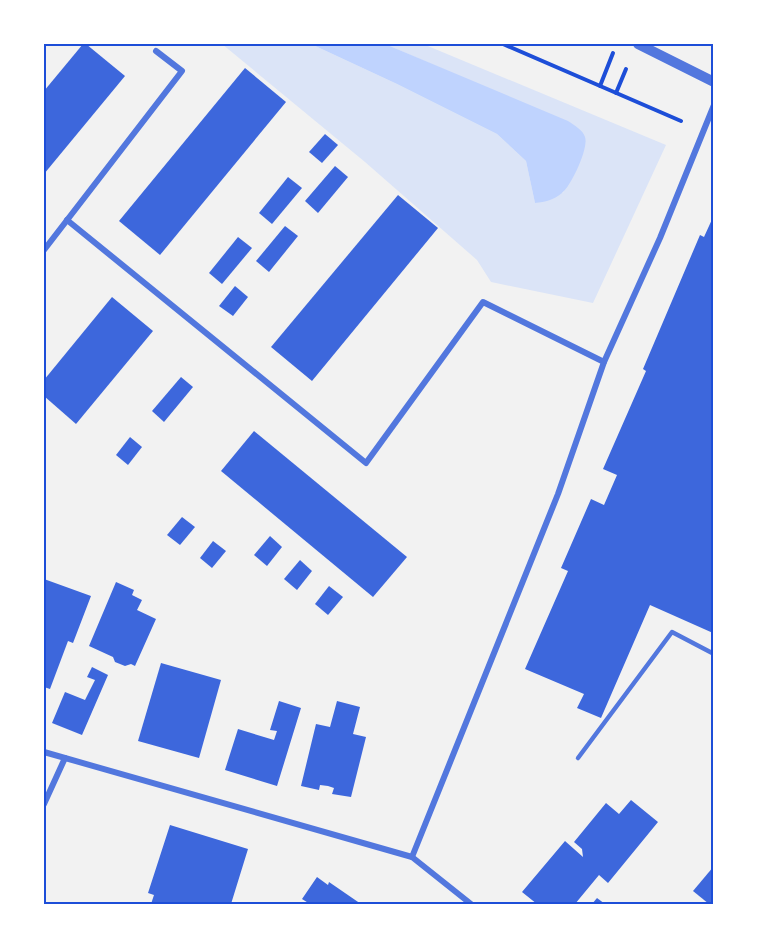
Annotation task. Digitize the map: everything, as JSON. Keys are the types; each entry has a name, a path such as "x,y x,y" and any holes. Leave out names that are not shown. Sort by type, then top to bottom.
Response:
{"street":[{"path":"638,44 714,81"},
{"path":"44,250 182,71 156,51"},
{"path":"412,857 558,494 604,362 660,238 714,105"},
{"path":"67,220 366,462 483,302 604,362"},
{"path":"44,752 412,857 471,904"},
{"path":"44,804 65,758"}],"lane":[{"path":"578,758 672,632 714,654"}],"path":[{"path":"503,44 703,131"},
{"path":"600,86 617,44"}],"shaded area":[{"path":"222,44 311,44 497,134 526,161 535,203 564,192 455,74 385,44 423,44 666,145 593,303 491,282 477,260 365,162"}],"water":[{"path":"311,44 385,44 568,121 584,134 586,142 582,158 566,189 549,200 535,203 526,161 497,134"}],"building":[{"path":"83,44 86,44 125,76 44,174 44,91"},
{"path":"245,68 286,102 160,255 119,221"},
{"path":"325,134 338,145 322,163 309,152"},
{"path":"335,166 348,177 318,213 305,201"},
{"path":"288,177 302,188 272,224 259,213"},
{"path":"398,195 438,228 312,381 271,347"},
{"path":"714,215 714,632 650,605 601,718 577,708 584,694 525,669 568,571 561,568 591,499 604,505 617,475 603,469 646,371 643,369 700,235 704,237"},
{"path":"285,226 298,236 269,272 256,261"},
{"path":"238,237 252,248 222,284 209,273"},
{"path":"235,286 248,297 233,316 219,306"},
{"path":"112,297 153,331 76,424 44,396 44,380"},
{"path":"181,377 193,387 164,422 152,411"},
{"path":"254,431 407,557 373,597 221,471"},
{"path":"130,437 142,447 128,465 116,455"},
{"path":"182,517 195,527 180,545 167,535"},
{"path":"270,536 282,547 267,566 254,555"},
{"path":"213,541 226,551 212,568 200,558"},
{"path":"300,560 312,571 297,590 284,579"},
{"path":"44,579 91,596 73,643 68,641 50,689 44,687"},
{"path":"116,582 134,590 132,595 142,600 137,610 156,619 135,666 131,664 125,666 115,662 113,657 89,646"},
{"path":"329,586 343,597 328,615 315,604"},
{"path":"161,663 221,680 199,758 138,741"},
{"path":"92,667 108,675 82,735 52,723 65,692 85,700 95,680 87,677"},
{"path":"279,701 301,708 277,786 225,770 238,729 274,740 277,731 270,730"},
{"path":"337,701 360,707 353,734 366,737 351,797 332,794 334,788 328,786 320,785 319,790 301,786 316,724 330,727"},
{"path":"631,800 658,822 608,883 599,875 575,904 537,904 522,892 565,841 583,857 582,849 574,842 606,803 619,814"},
{"path":"170,825 248,849 231,904 151,904 154,895 148,893"},
{"path":"714,866 714,904 709,904 693,891"},
{"path":"317,877 328,885 329,882 361,904 310,904 302,899"},
{"path":"597,898 605,904 592,904"}]}
